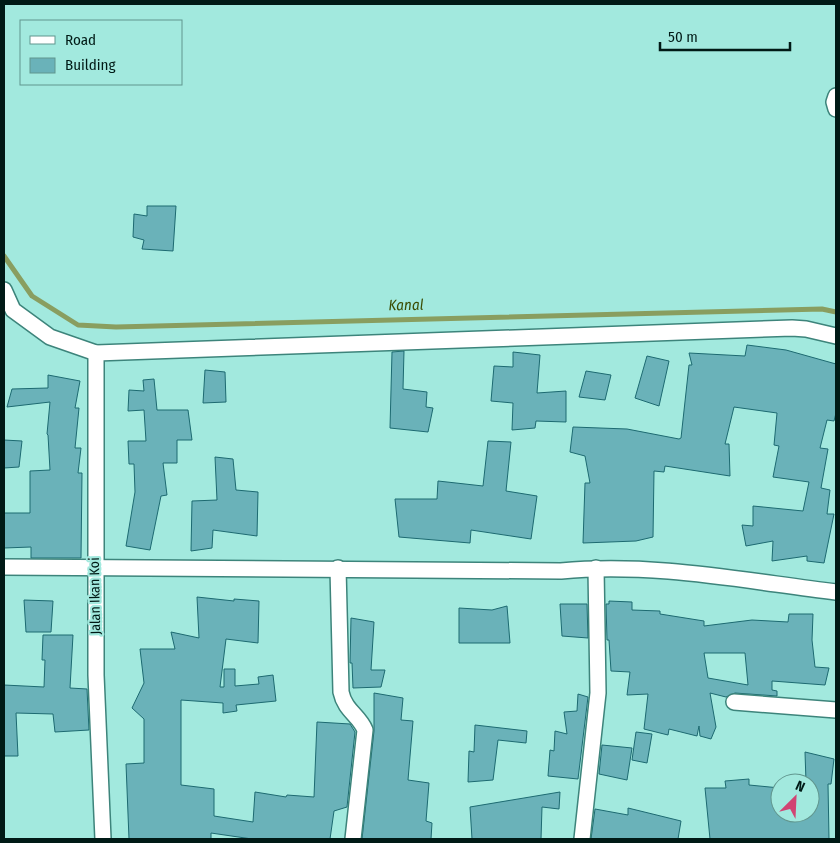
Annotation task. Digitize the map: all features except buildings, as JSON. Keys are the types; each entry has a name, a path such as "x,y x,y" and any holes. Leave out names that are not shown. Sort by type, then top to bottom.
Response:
{"street":[{"path":"836,96 836,109"},
{"path":"4,290 13,310 50,337 96,353 792,328 806,329 836,336"},
{"name":"Jalan Ikan Koi","path":"96,353 94,567 96,675 103,839"},
{"path":"4,567 561,571 596,568 662,571 836,592"},
{"path":"338,568 341,692 346,708 362,724 365,730 352,839"},
{"path":"582,839 598,693 596,568"},
{"path":"734,702 836,710"}],"waterway":[{"name":"Kanal","path":"4,256 32,296 78,325 116,327 822,309 836,312"}]}
